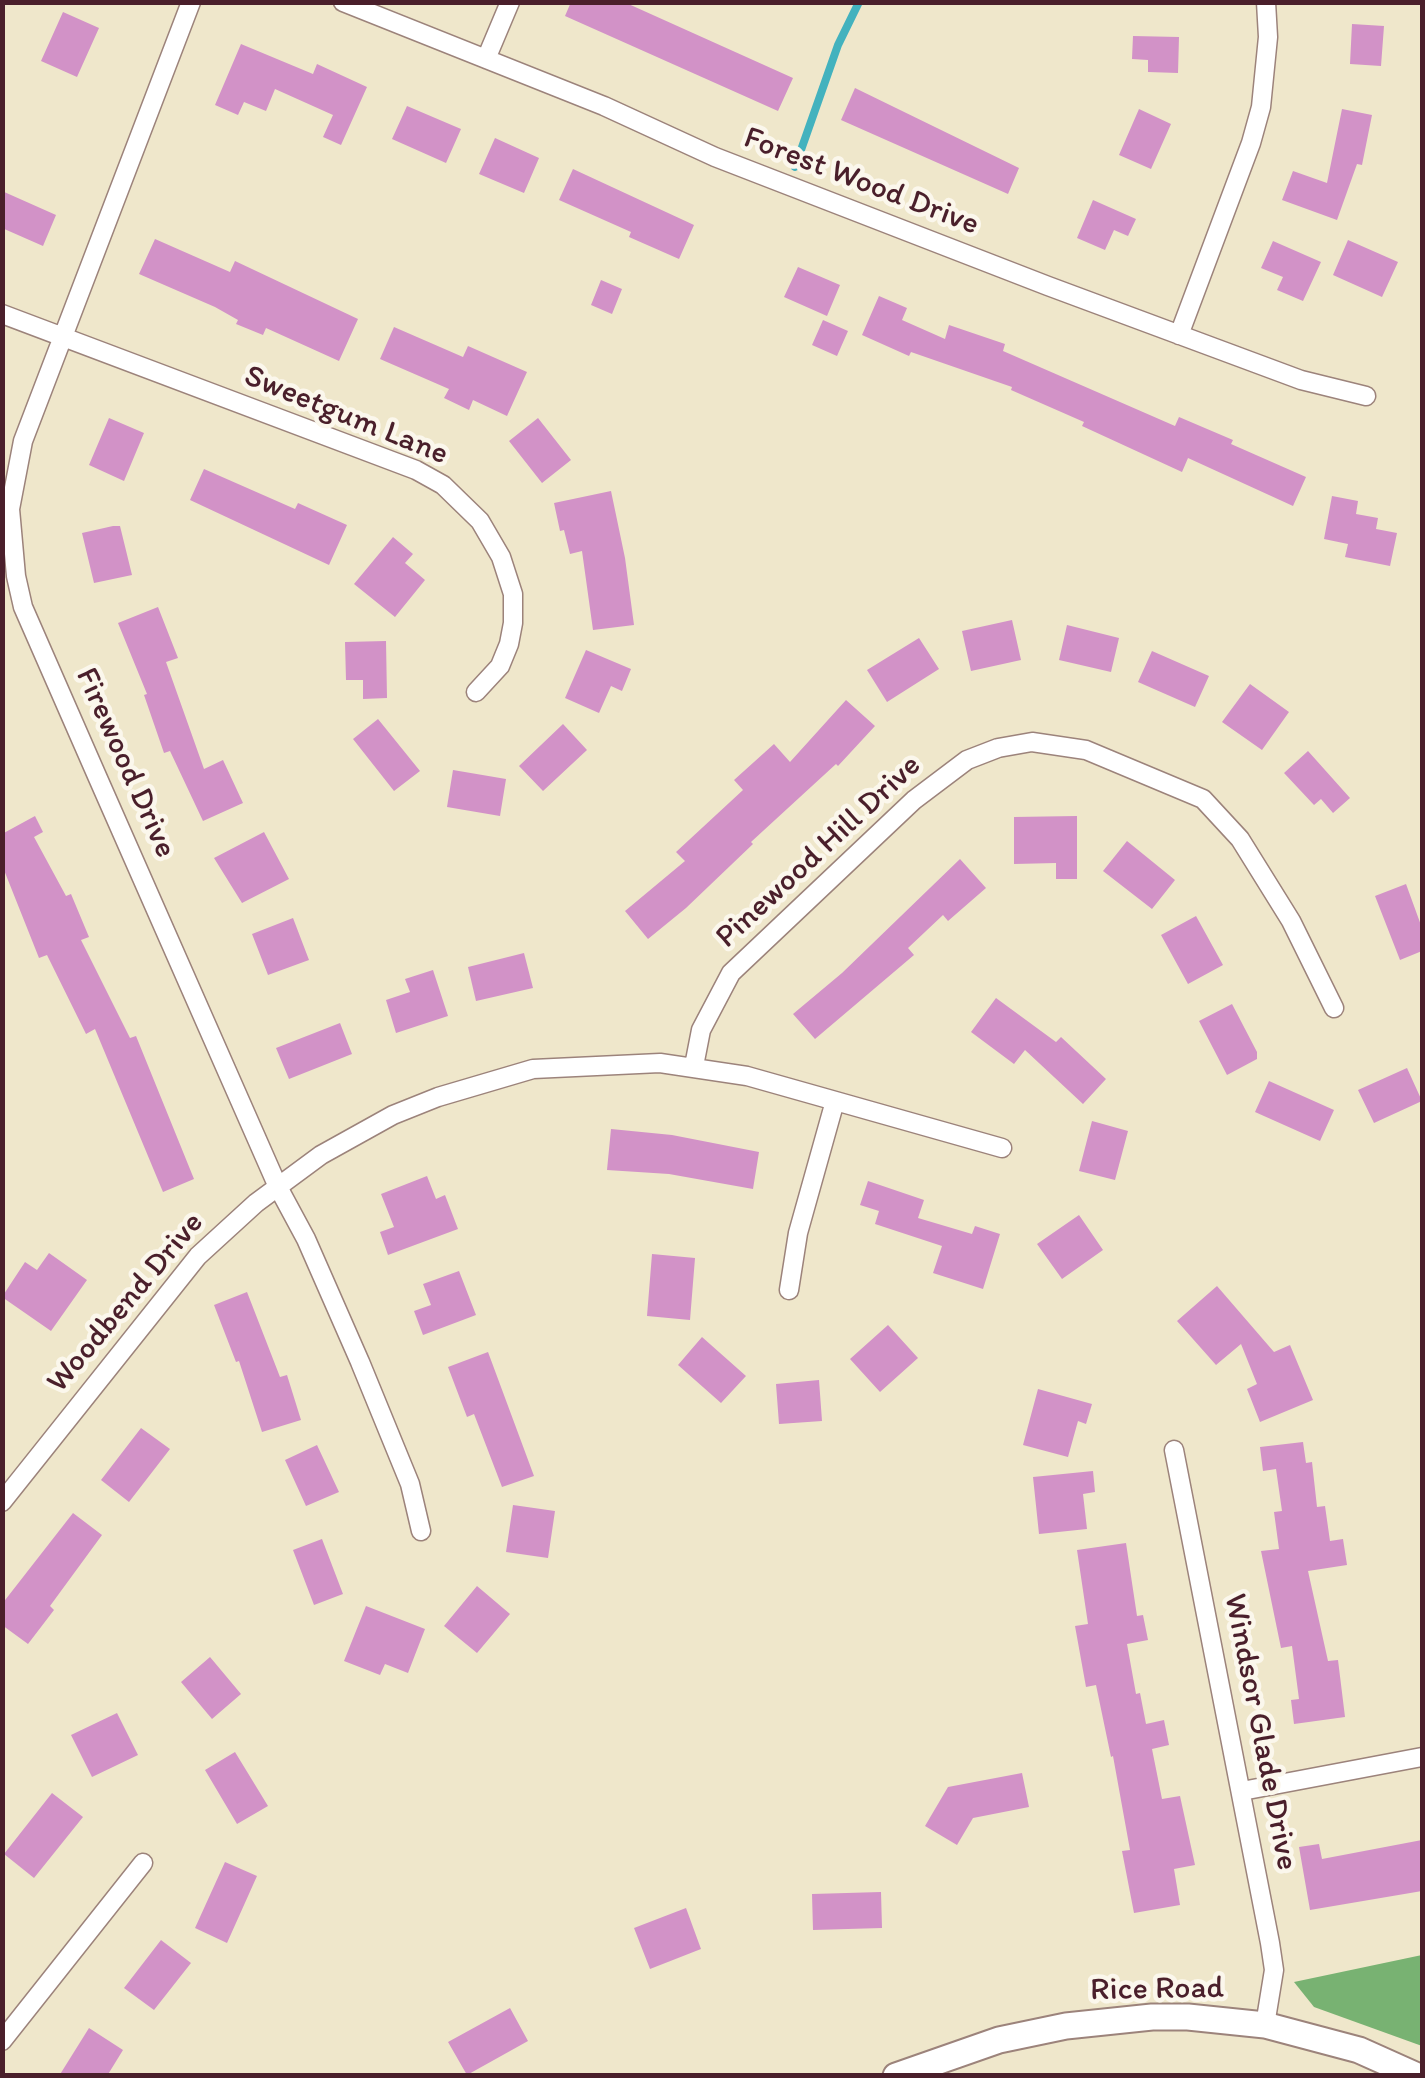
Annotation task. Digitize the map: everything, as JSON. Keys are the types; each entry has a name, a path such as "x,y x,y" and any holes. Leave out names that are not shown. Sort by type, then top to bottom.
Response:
{"street":[{"name":"Firewood Drive","path":"190,2 22,441 10,509 12,547 24,607 278,1187 306,1239 360,1362 410,1484 421,1530"},
{"name":"Forest Wood Drive","path":"342,2 604,106 716,158 1301,380 1366,396"},
{"path":"486,59 510,2"},
{"path":"1179,335 1251,143 1260,107 1268,37 1266,2"},
{"name":"Sweetgum Lane","path":"2,314 416,470 443,485 480,521 501,556 513,594 514,623 509,644 500,666 476,692"},
{"name":"Pinewood Hill Drive","path":"694,1066 701,1030 731,973 914,800 967,760 998,748 1032,742 1086,750 1203,799 1240,839 1291,921 1334,1008"},
{"name":"Woodbend Drive","path":"2,1502 198,1256 321,1155 393,1115 490,1080 532,1069 598,1064 694,1066 747,1076 1002,1148"},
{"path":"789,1290 798,1233 836,1101"},
{"name":"Windsor Glade Drive","path":"1174,1450 1274,1970 1265,2025"},
{"path":"1242,1791 1422,1757"},
{"path":"2,2041 143,1862"},
{"name":"Rice Road","path":"896,2076 999,2040 1066,2026 1152,2017 1265,2025 1359,2050 1417,2076"}],"green space":[{"path":"1422,1955 1422,2046 1314,2007 1294,1982"}],"building":[{"path":"571,2 624,2 793,78 778,111 565,16"},
{"path":"63,12 99,28 77,77 41,61"},
{"path":"1352,24 1384,26 1381,66 1350,64"},
{"path":"1133,36 1179,37 1178,73 1148,72 1148,60 1132,59"},
{"path":"241,44 313,74 317,64 367,87 341,145 323,137 333,115 275,89 266,111 244,102 238,115 215,105"},
{"path":"855,88 1019,168 1008,194 841,120"},
{"path":"407,106 461,129 446,163 392,139"},
{"path":"1139,109 1171,124 1151,169 1119,155"},
{"path":"1342,109 1372,115 1362,165 1357,164 1337,220 1282,200 1293,171 1327,183"},
{"path":"495,138 539,158 524,193 479,174"},
{"path":"573,169 694,225 679,259 629,237 631,232 559,200"},
{"path":"2,191 56,215 43,246 2,228"},
{"path":"1093,200 1136,219 1128,236 1114,230 1105,250 1077,238"},
{"path":"155,239 230,272 235,261 358,319 339,361 266,328 263,335 236,324 238,320 215,307 139,274"},
{"path":"1348,240 1398,262 1382,297 1333,275"},
{"path":"1273,241 1321,262 1303,301 1277,290 1283,277 1261,268"},
{"path":"798,267 840,285 827,316 784,297"},
{"path":"601,280 622,289 612,314 591,305"},
{"path":"879,296 907,308 902,320 945,339 949,325 1005,344 1003,351 1175,426 1179,417 1306,477 1293,506 1188,458 1182,472 1082,426 1084,422 1011,390 1012,387 911,352 909,356 862,335"},
{"path":"823,320 848,331 837,356 812,345"},
{"path":"394,327 463,357 468,346 527,372 507,416 473,400 469,410 444,398 449,389 380,359"},
{"path":"109,418 144,433 124,481 89,465"},
{"path":"538,418 571,460 542,483 509,441"},
{"path":"204,469 295,509 298,503 347,525 329,565 190,500"},
{"path":"611,491 634,625 593,630 582,551 570,554 554,503"},
{"path":"1332,496 1358,501 1356,514 1378,518 1376,529 1397,533 1390,566 1345,557 1348,544 1324,539"},
{"path":"120,526 132,575 94,583 82,533"},
{"path":"393,537 413,554 405,563 425,580 395,617 354,584"},
{"path":"158,607 178,658 166,662 204,769 223,760 243,803 203,821 170,751 164,753 144,695 147,694 118,623"},
{"path":"1012,620 1021,660 971,671 962,631"},
{"path":"1067,625 1119,638 1111,672 1059,660"},
{"path":"919,638 939,669 887,702 867,670"},
{"path":"386,641 387,698 363,699 363,680 346,680 345,642"},
{"path":"586,650 631,669 622,691 611,686 599,713 565,698"},
{"path":"1152,651 1209,676 1195,707 1138,682"},
{"path":"1250,684 1289,712 1262,750 1222,722"},
{"path":"846,700 875,726 838,766 648,939 625,911 685,861 676,852 743,790 734,780 774,744 790,762"},
{"path":"378,719 420,771 394,791 353,739"},
{"path":"563,724 587,750 543,791 519,766"},
{"path":"1308,751 1350,798 1333,813 1321,799 1314,805 1284,773"},
{"path":"453,770 506,779 500,816 447,807"},
{"path":"35,816 43,832 34,837 66,896 71,894 89,937 81,940 130,1038 136,1036 194,1179 163,1192 95,1029 86,1034 47,955 39,958 2,865 2,834"},
{"path":"1077,816 1077,879 1056,879 1056,863 1014,864 1014,817"},
{"path":"264,832 289,879 242,903 214,858"},
{"path":"1127,841 1175,880 1152,909 1103,871"},
{"path":"960,859 986,888 948,921 943,915 908,948 914,955 815,1039 793,1014 842,973"},
{"path":"1406,884 1422,928 1422,951 1400,960 1375,896"},
{"path":"1196,916 1223,965 1188,984 1161,935"},
{"path":"293,918 309,960 268,975 252,934"},
{"path":"524,953 533,988 476,1001 468,967"},
{"path":"433,970 448,1016 396,1033 386,1000 410,992 405,979"},
{"path":"996,998 1056,1042 1061,1037 1106,1079 1083,1104 1025,1050 1014,1064 971,1032"},
{"path":"1232,1004 1257,1059 1227,1075 1199,1021"},
{"path":"340,1023 352,1054 289,1079 276,1048"},
{"path":"1407,1068 1422,1101 1374,1123 1358,1090"},
{"path":"1269,1081 1334,1110 1320,1141 1255,1112"},
{"path":"1092,1121 1128,1131 1115,1180 1079,1171"},
{"path":"611,1129 672,1135 759,1152 753,1189 669,1174 607,1170"},
{"path":"427,1176 436,1199 445,1195 458,1229 388,1255 380,1232 394,1227 381,1194"},
{"path":"868,1181 924,1200 918,1218 972,1234 975,1226 1000,1234 983,1289 933,1273 942,1246 875,1224 879,1211 860,1205"},
{"path":"1079,1215 1103,1250 1062,1279 1037,1244"},
{"path":"49,1253 87,1280 51,1331 2,1297 25,1262 37,1270"},
{"path":"652,1254 695,1258 690,1320 647,1316"},
{"path":"459,1271 476,1315 423,1335 414,1311 431,1305 423,1284"},
{"path":"1217,1286 1274,1352 1290,1345 1313,1400 1260,1422 1247,1389 1257,1384 1241,1344 1216,1365 1177,1321"},
{"path":"247,1292 280,1377 287,1375 301,1420 262,1432 239,1361 236,1362 214,1305"},
{"path":"888,1325 918,1358 880,1392 850,1359"},
{"path":"702,1337 746,1376 721,1403 678,1365"},
{"path":"488,1352 534,1476 502,1487 474,1414 467,1417 448,1367"},
{"path":"819,1380 822,1421 779,1424 776,1384"},
{"path":"1038,1389 1092,1404 1086,1424 1078,1421 1068,1457 1023,1445"},
{"path":"141,1428 170,1449 129,1502 101,1480"},
{"path":"1303,1442 1306,1463 1312,1462 1317,1507 1325,1506 1330,1541 1343,1539 1347,1565 1308,1571 1328,1661 1338,1660 1345,1717 1294,1724 1291,1700 1299,1699 1292,1646 1281,1648 1261,1551 1279,1549 1274,1512 1282,1511 1276,1469 1263,1471 1260,1447"},
{"path":"317,1445 339,1492 306,1506 285,1460"},
{"path":"1093,1471 1095,1492 1083,1494 1087,1529 1039,1534 1033,1477"},
{"path":"513,1505 555,1511 548,1558 506,1552"},
{"path":"73,1513 102,1535 50,1606 54,1610 28,1644 2,1625 2,1604"},
{"path":"322,1539 343,1594 314,1605 293,1550"},
{"path":"1126,1543 1137,1616 1143,1615 1148,1640 1127,1644 1136,1694 1140,1693 1146,1724 1164,1720 1169,1745 1152,1749 1162,1799 1180,1796 1195,1865 1174,1869 1180,1905 1134,1913 1122,1851 1130,1850 1113,1756 1096,1685 1086,1687 1075,1626 1088,1624 1077,1550"},
{"path":"477,1586 510,1614 477,1653 444,1626"},
{"path":"366,1606 425,1629 408,1673 385,1664 380,1675 344,1661"},
{"path":"210,1657 241,1694 212,1719 181,1682"},
{"path":"117,1713 138,1755 92,1777 71,1735"},
{"path":"235,1752 268,1806 237,1824 205,1770"},
{"path":"1022,1773 1029,1807 973,1818 957,1845 925,1826 948,1787"},
{"path":"52,1793 83,1817 34,1878 4,1854"},
{"path":"1422,1840 1422,1891 1310,1910 1299,1847 1319,1844 1322,1859"},
{"path":"225,1862 257,1876 227,1943 195,1928"},
{"path":"881,1892 882,1928 813,1930 812,1894"},
{"path":"686,1908 701,1949 650,1969 634,1928"},
{"path":"161,1940 191,1963 154,2010 124,1988"},
{"path":"510,2008 528,2041 467,2075 448,2042"},
{"path":"89,2028 123,2050 107,2076 59,2076"}],"waterway":[{"path":"795,167 838,45 859,2"}]}
